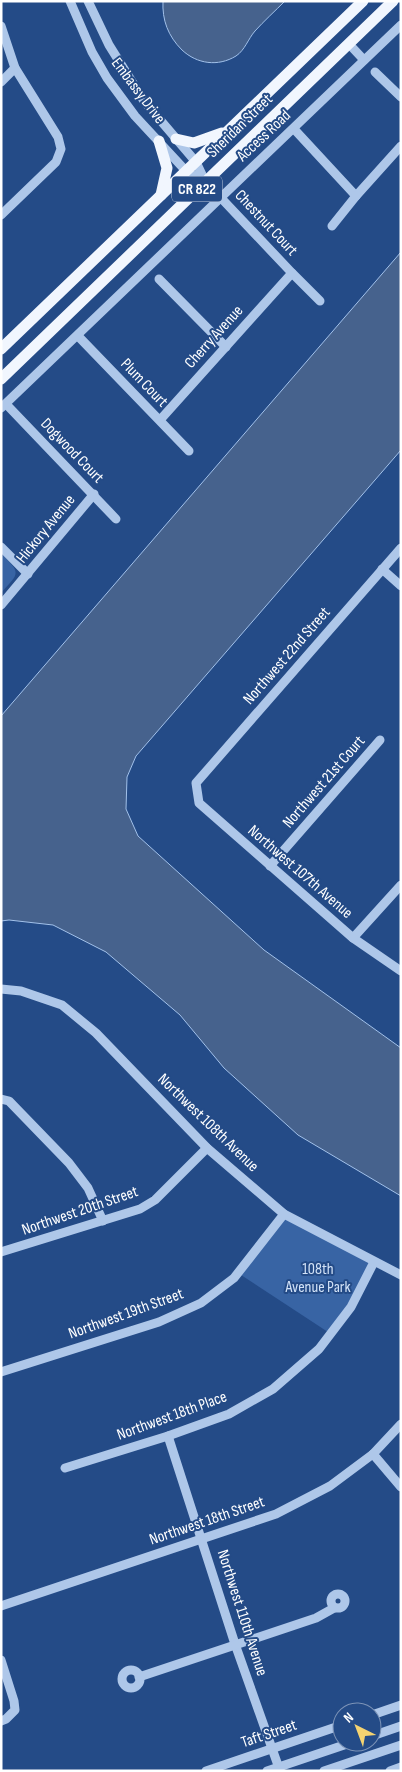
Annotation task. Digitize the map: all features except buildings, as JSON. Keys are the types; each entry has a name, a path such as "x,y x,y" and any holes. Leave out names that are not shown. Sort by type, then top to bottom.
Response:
{"main road":[{"name":"Sheridan Street","path":"1,349 363,1"},
{"name":"Sheridan Street","path":"1,378 393,1"},
{"path":"176,139 194,143 228,131"},
{"path":"159,141 167,168 161,195"}],"street":[{"name":"Embassy Drive","path":"70,1 92,52 107,78 135,116 186,171 206,181"},
{"name":"Embassy Drive","path":"88,1 109,45 144,101 196,162"},
{"name":"Access Road","path":"78,336 401,25"},
{"path":"1,26 16,68 58,137 61,150 56,162 1,215"},
{"path":"349,44 364,60"},
{"path":"1,82 16,68"},
{"path":"375,72 401,97"},
{"path":"294,129 356,196"},
{"path":"332,226 401,146"},
{"name":"Chestnut Court","path":"196,162 206,181 292,273 320,300"},
{"name":"Cherry Avenue","path":"160,420 292,273"},
{"path":"159,279 226,347"},
{"path":"4,406 78,336"},
{"name":"Plum Court","path":"78,336 189,451"},
{"name":"Dogwood Court","path":"4,406 94,494 116,519"},
{"name":"Hickory Avenue","path":"1,605 94,494"},
{"path":"1,547 28,574"},
{"name":"Northwest 22nd Street","path":"196,783 401,548"},
{"path":"382,569 401,586"},
{"name":"Northwest 21st Court","path":"270,866 380,740"},
{"name":"Northwest 107th Avenue","path":"196,783 199,803 353,938 401,971"},
{"path":"353,938 401,885"},
{"name":"Northwest 108th Avenue","path":"1,990 21,991 62,1005 96,1033 207,1148 284,1214 401,1275"},
{"path":"1,1099 8,1101 69,1163 88,1188 103,1221"},
{"name":"Northwest 20th Street","path":"1,1252 140,1209 155,1200 207,1148"},
{"name":"Northwest 19th Street","path":"1,1372 160,1322 201,1303 234,1278 284,1214"},
{"name":"Northwest 18th Place","path":"65,1468 168,1436 229,1414 273,1389 319,1350 351,1307 374,1262"},
{"name":"Northwest 18th Street","path":"1,1606 276,1514 330,1486 373,1454 401,1424"},
{"name":"Northwest 110th Avenue","path":"168,1436 235,1644 279,1769"},
{"path":"373,1454 401,1487"},
{"path":"139,1677 316,1618 334,1608"},
{"path":"1,1660 15,1710 6,1719 1,1721"},
{"path":"382,1712 401,1706"},
{"path":"382,1733 401,1726"},
{"name":"Taft Street","path":"206,1771 332,1728"},
{"path":"324,1771 401,1745"},
{"path":"267,1771 279,1769 332,1750"},
{"path":"390,1771 401,1767"}],"green space":[{"path":"1,553 15,569 16,573 12,581 1,593"},
{"name":"108th Avenue Park","path":"284,1214 374,1262 331,1334 238,1273"}],"shaded area":[{"path":"163,1 285,1 255,31 239,54 222,62 215,63 194,58 177,45 167,27"},
{"path":"401,252 401,450 136,756 127,777 126,809 138,836 264,950 401,1048 401,1196 298,1135 224,1068 180,1015 106,952 53,925 9,920 1,921 1,716"}]}
